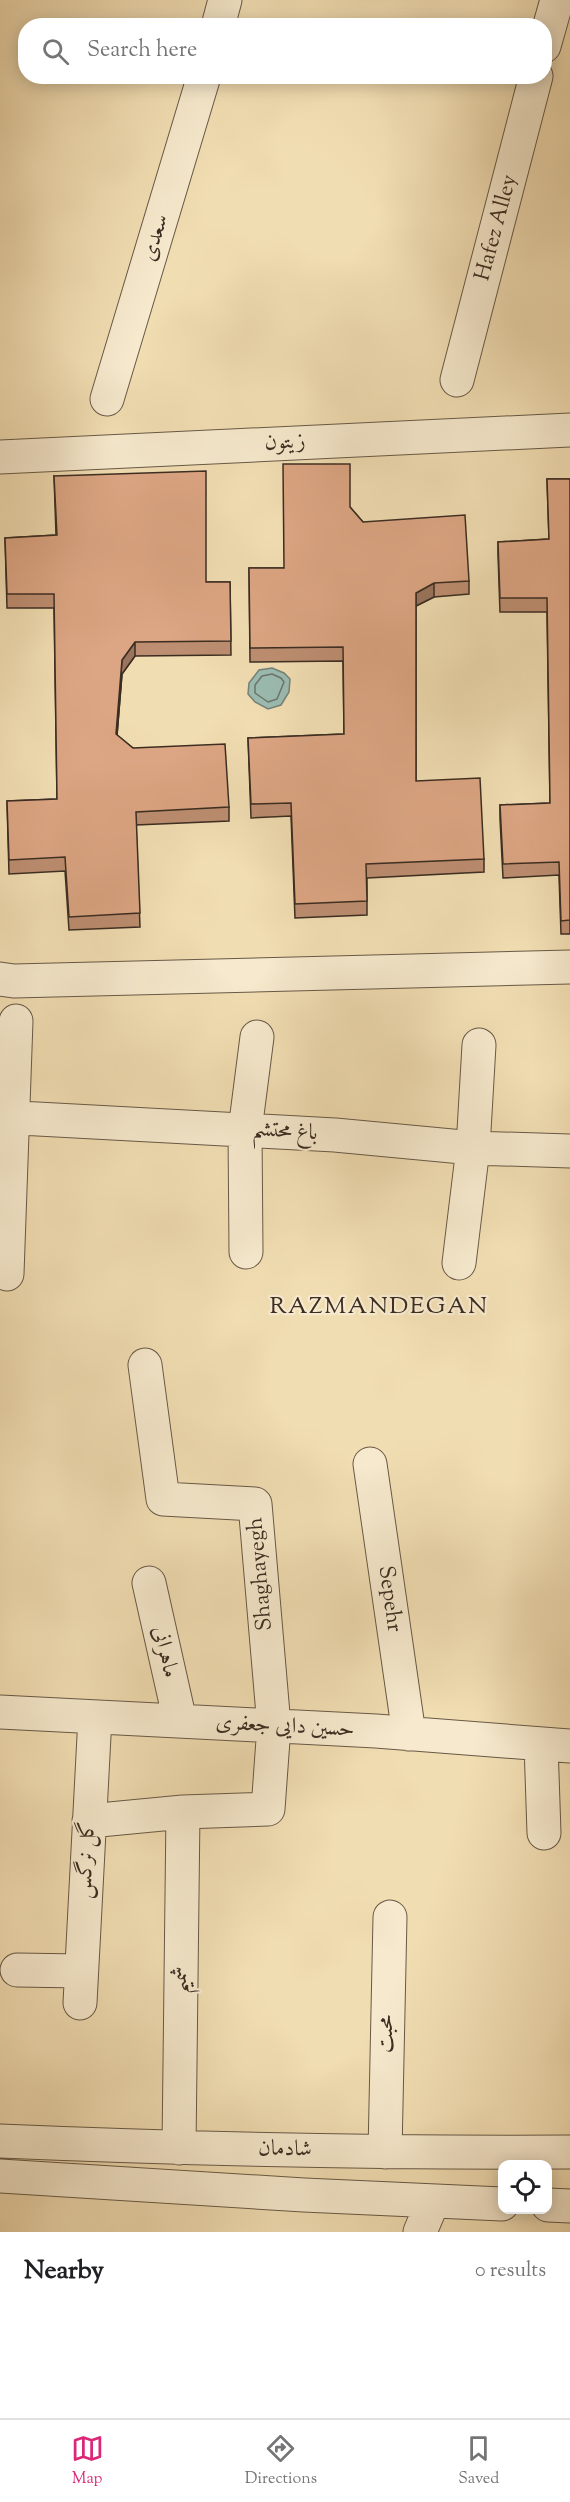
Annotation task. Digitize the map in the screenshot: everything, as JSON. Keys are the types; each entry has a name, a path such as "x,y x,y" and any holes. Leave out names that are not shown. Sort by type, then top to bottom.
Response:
{"street":[{"path":"220,18 225,0"},
{"path":"551,18 556,0"},
{"name":"سعدی","path":"107,399 202,84"},
{"name":"Hafez Alley","path":"457,380 534,84"},
{"name":"زیتون","path":"0,457 570,430"},
{"path":"0,979 14,981 570,968"},
{"path":"7,1274 7,1117 16,1021"},
{"path":"246,1252 245,1130 257,1037"},
{"path":"459,1263 473,1148 478,1045"},
{"name":"باغ محتشم","path":"7,1117 245,1130 473,1148 570,1151"},
{"name":"Shaghayegh","path":"145,1365 163,1498 255,1504 274,1726"},
{"name":"Sepehr","path":"370,1464 409,1734"},
{"name":"ماهرانی","path":"149,1583 180,1721"},
{"name":"حسین دایی جعفری","path":"0,1712 409,1734 556,1745"},
{"name":"گل نرگس","path":"17,1970 80,1987 95,1717"},
{"path":"89,1821 183,1812 267,1809 274,1726"},
{"path":"544,1833 556,1745"},
{"name":"شمیم","path":"179,2148 183,1812"},
{"name":"محبت","path":"385,2152 390,1917"},
{"name":"شادمان","path":"0,2142 385,2152 570,2152"},
{"name":"شادمان","path":"0,2176 304,2195 498,2204"},
{"path":"420,2232 433,2201"},
{"path":"552,2205 570,2206"}],"water":[{"path":"272,668 284,673 290,679 289,692 281,705 268,709 255,702 248,694 249,683 259,670"}],"building":[{"path":"283,464 350,464 350,507 363,522 465,515 469,581 434,583 416,593 416,781 480,778 484,859 366,864 367,901 295,904 291,803 251,804 248,738 344,734 343,647 250,648 249,568 284,568"},
{"path":"206,471 206,582 230,582 231,641 135,642 122,660 116,734 133,748 225,744 229,807 136,812 140,913 69,917 65,857 9,860 7,801 57,799 54,594 7,594 5,538 57,535 54,476"},
{"path":"547,479 570,479 570,920 561,921 559,862 503,864 500,805 550,803 547,598 500,598 498,542 549,539"}],"district":[{"name":"RAZMANDEGAN","path":"379,1307"}]}
